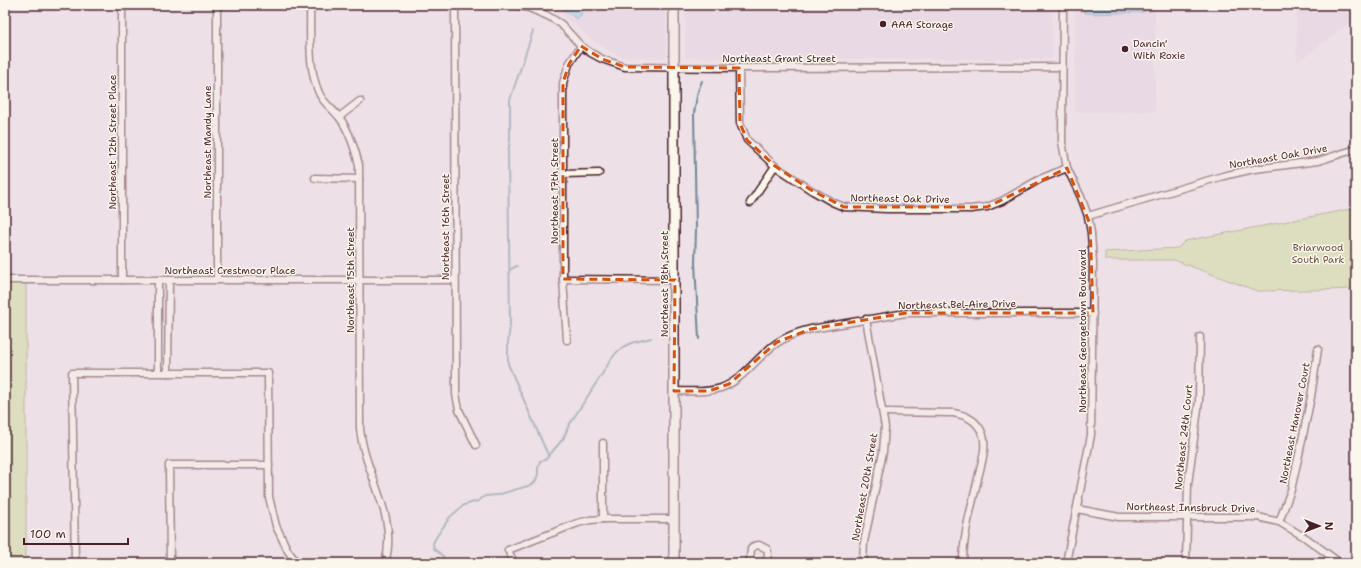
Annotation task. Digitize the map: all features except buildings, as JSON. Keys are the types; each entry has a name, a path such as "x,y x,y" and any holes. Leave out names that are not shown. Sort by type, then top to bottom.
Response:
{"main road":[{"name":"Northeast 18th Street","path":"674,5 674,563"}],"street":[{"name":"Northeast 12th Street Place","path":"122,5 122,280"},
{"name":"Northeast Mandy Lane","path":"217,5 217,280"},
{"name":"Northeast 15th Street","path":"310,5 312,68 314,78 324,101 339,117 354,146 359,164 360,432 363,450 387,520 388,545 385,563"},
{"name":"Northeast 16th Street","path":"455,5 456,394 459,410 476,444"},
{"name":"Northeast Grant Street","path":"515,5 529,8 554,20 561,24 581,46 602,59 625,66 738,68 1062,67"},
{"name":"Northeast Georgetown Boulevard","path":"1062,5 1062,142 1067,168 1088,216 1093,262 1091,435 1066,563"},
{"name":"Northeast 17th Street","path":"567,340 563,280 563,83 569,64 581,46"},
{"name":"Northeast Oak Drive","path":"738,68 739,110 742,129 751,144 775,166 811,190 844,207 887,209 971,209 987,207 1002,201 1040,178 1067,168"},
{"path":"339,117 360,101"},
{"name":"Northeast Oak Drive","path":"1088,216 1223,176 1254,169 1318,161 1356,149"},
{"path":"750,203 775,166"},
{"path":"564,174 599,173"},
{"path":"315,178 359,179"},
{"name":"Northeast Crestmoor Place","path":"5,280 455,280"},
{"path":"158,280 158,372"},
{"path":"168,373 169,280"},
{"path":"563,280 675,280"},
{"name":"Northeast Bel-Aire Drive","path":"674,392 709,391 720,388 737,379 767,350 787,336 810,329 866,319 913,313 1093,314"},
{"name":"Northeast 20th Street","path":"863,563 864,542 885,440 883,412 866,319"},
{"name":"Northeast 24th Court","path":"1186,563 1190,463 1199,401 1200,337"},
{"name":"Northeast Hanover Court","path":"1279,522 1291,490 1300,450 1318,349"},
{"path":"75,563 72,373 158,372 268,373 269,497 271,512 281,539 297,563"},
{"path":"883,412 962,414 969,417 980,428 984,444 965,538 963,563"},
{"path":"603,443 603,519"},
{"path":"170,563 169,466 269,464"},
{"name":"Northeast Innsbruck Drive","path":"1077,509 1119,517 1258,517 1279,522 1306,538 1340,563"},
{"path":"514,563 508,550 578,523 603,519 674,519"},
{"path":"753,563 750,559 751,549 754,546 759,545 767,549 768,552 768,558 764,563"}],"highlighted area":[{"path":"581,46 602,59 625,67 739,68 740,123 747,140 775,166 811,190 844,207 987,207 1067,168 1090,224 1093,313 906,313 811,329 777,342 729,384 709,391 674,391 675,280 563,279 563,83 569,64"}],"shaded area":[{"path":"548,5 665,5 666,58 621,57 595,42 558,11"},
{"path":"686,5 1052,5 1052,59 685,58"},
{"path":"1075,5 1155,5 1155,111 1075,112"},
{"path":"1296,5 1356,5 1356,18 1297,62"}],"green space":[{"name":"Briarwood South Park","path":"1356,208 1356,289 1257,291 1174,260 1105,260 1105,252 1178,248 1185,241"},
{"path":"5,283 26,283 26,563 5,563"}],"water":[{"path":"557,5 582,5 581,15 577,19"},
{"path":"1082,5 1146,5 1146,10 1144,12 1093,14 1085,13"}],"waterway":[{"path":"533,31 510,100 510,141 508,153 510,325 508,364 548,455"},
{"path":"699,339 695,263 696,229 694,113 698,91 702,81"},
{"path":"511,269 517,266"},
{"path":"445,563 443,556 434,549 433,543 450,517 464,505 478,501 485,496 497,495 531,485 535,482 538,475 540,461 545,460 563,439 569,425 616,353 631,343 651,338"}],"place":[{"name":"AAA Storage","path":"883,24"},
{"name":"Dancin' With Roxie","path":"1125,49"}]}
